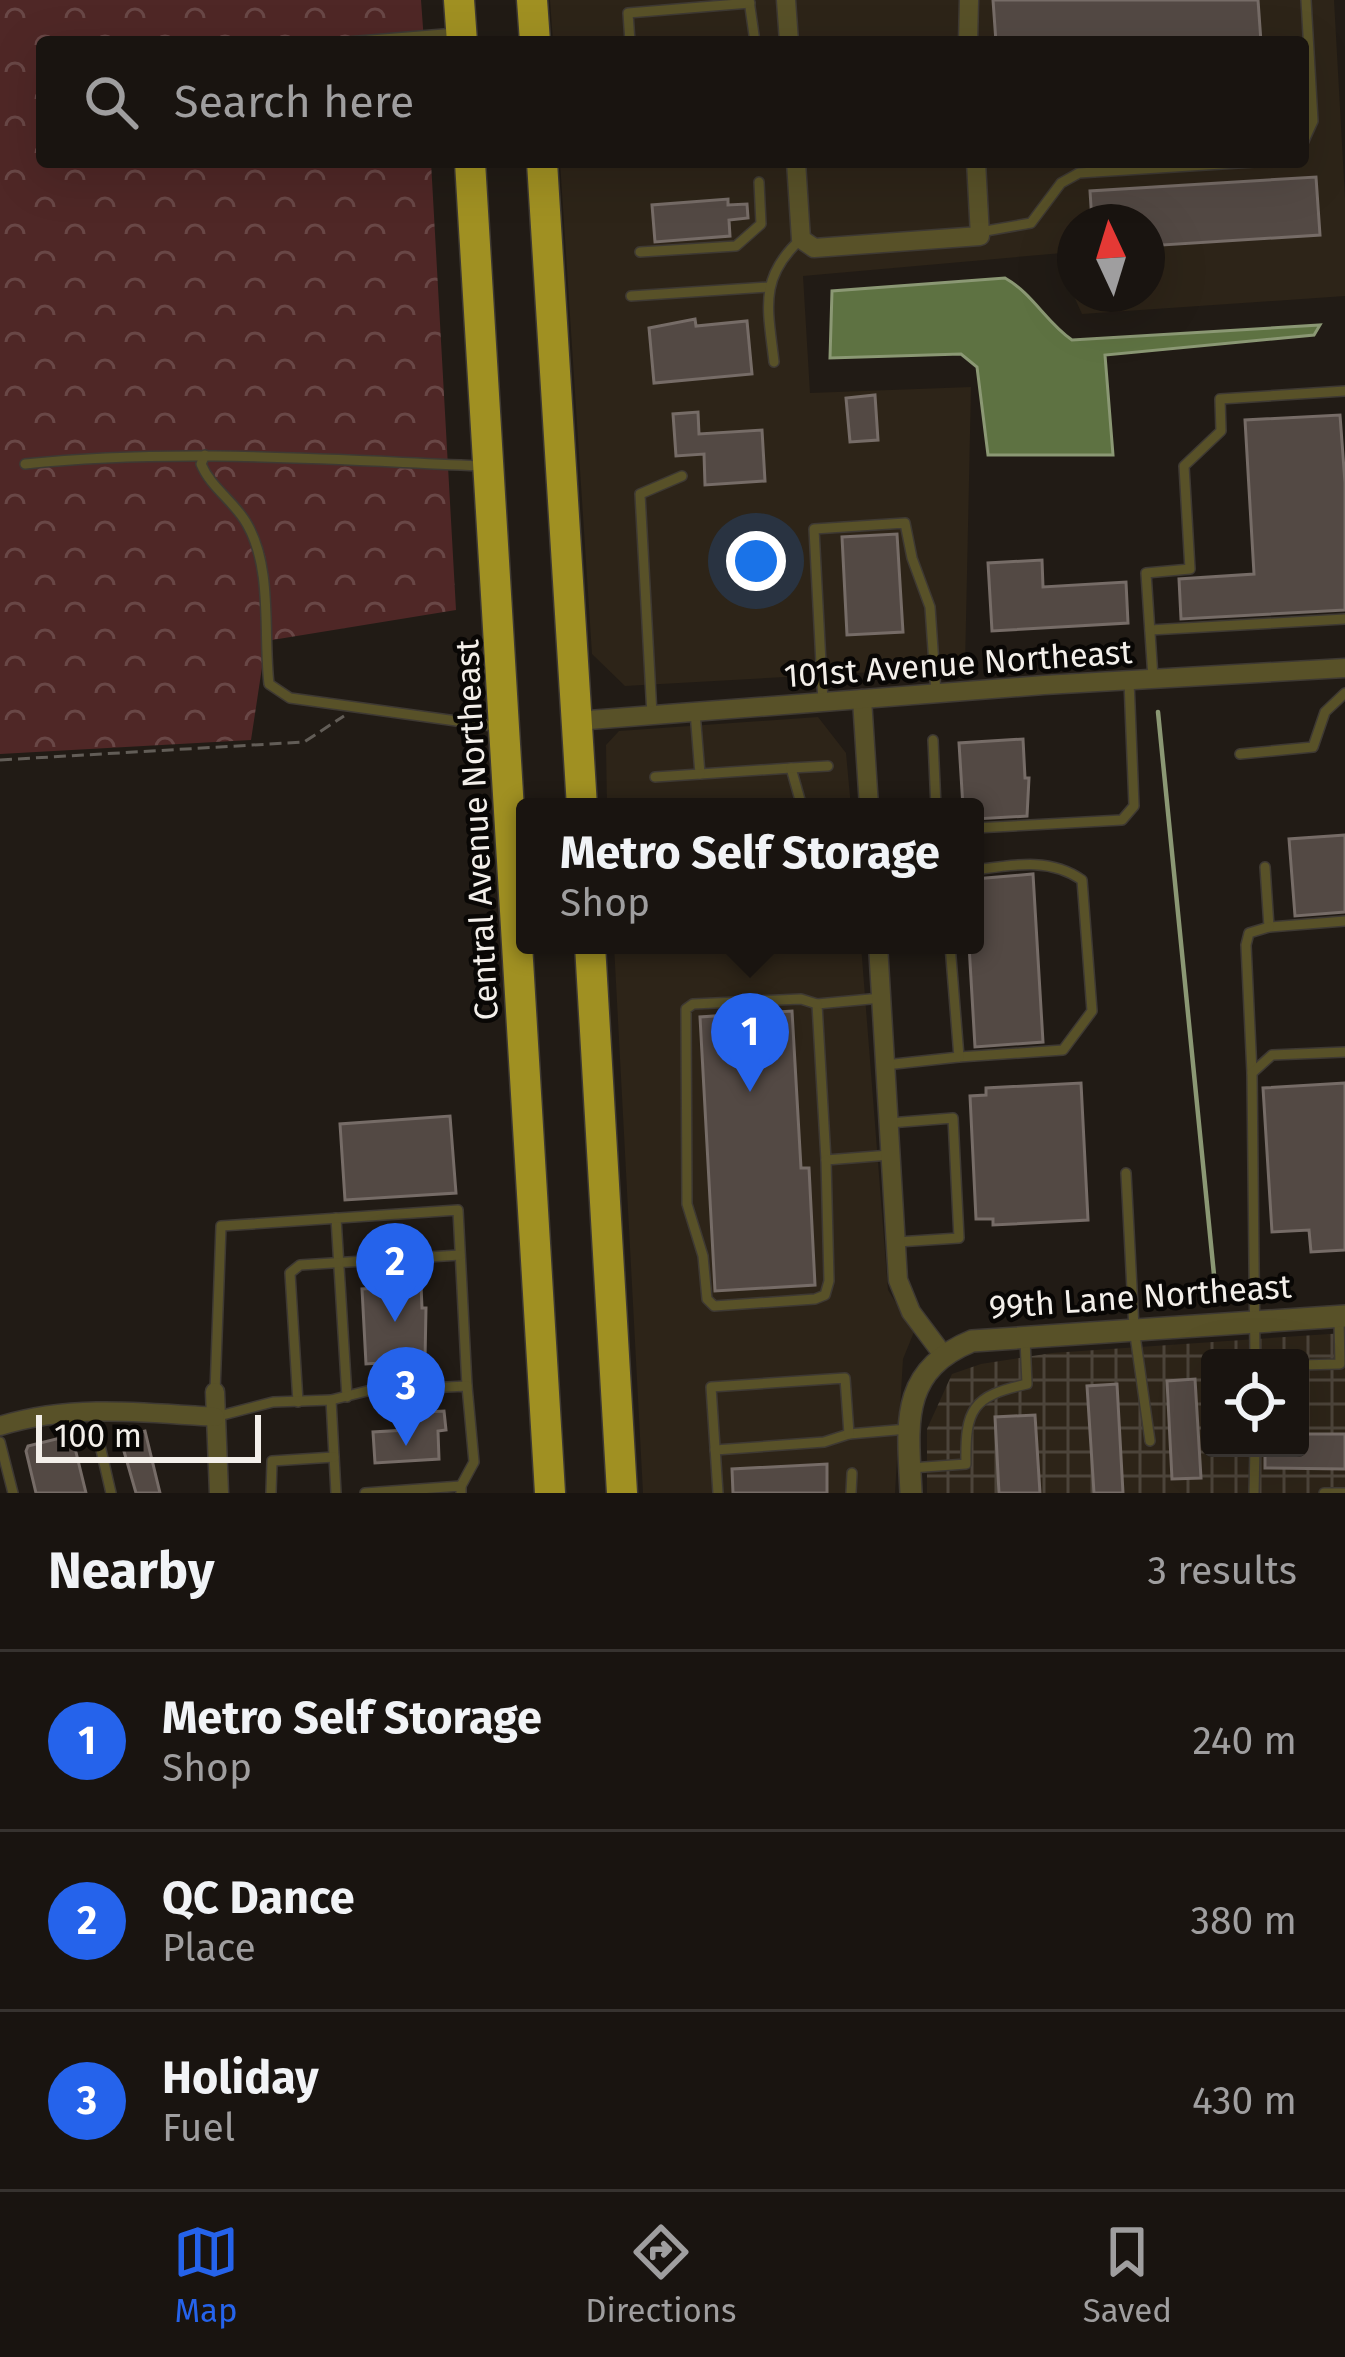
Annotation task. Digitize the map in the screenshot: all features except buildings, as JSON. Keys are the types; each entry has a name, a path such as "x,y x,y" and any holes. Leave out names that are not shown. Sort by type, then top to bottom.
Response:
{"highway":[{"path":"459,0 462,36"},
{"path":"532,0 535,36"},
{"name":"Central Avenue Northeast","path":"470,168 516,902"},
{"path":"542,168 580,798"},
{"name":"Central Avenue Northeast","path":"519,954 550,1493"},
{"path":"591,954 622,1493"}],"street":[{"path":"786,0 789,36"},
{"path":"968,36 969,0"},
{"path":"797,168 807,243 980,236 976,168"},
{"name":"101st Avenue Northeast","path":"576,721 1344,669"},
{"path":"862,699 868,798"},
{"path":"879,954 898,1280 911,1312 944,1355 911,1401 908,1429 913,1493"},
{"name":"99th Lane Northeast","path":"944,1355 972,1341 1025,1335 1342,1316"},
{"path":"214,1392 219,1493"},
{"path":"0,1426 39,1414 92,1411 214,1417"},
{"path":"900,1493 910,1468"}],"lane":[{"path":"1306,0 1308,36"},
{"path":"630,36 628,14 750,2 754,36"},
{"path":"1309,52 1313,121 1309,130"},
{"path":"980,232 1031,223 1061,183 1078,173 1158,168"},
{"path":"640,252 736,247 761,224 759,182"},
{"path":"774,362 769,287 783,255 807,243"},
{"path":"631,296 769,287"},
{"path":"1153,680 1146,573 1190,569 1184,466 1222,431 1220,399 1345,392"},
{"path":"25,464 101,456 205,454 490,466"},
{"path":"205,454 201,464 206,477 247,523 256,548 269,684 290,698 506,728"},
{"path":"652,715 640,494 682,476"},
{"path":"824,702 814,530 905,523 930,607 936,694"},
{"path":"1150,630 1345,620"},
{"path":"1240,754 1313,747 1325,712 1345,692 1344,669"},
{"path":"984,828 1122,820 1134,806 1129,681"},
{"path":"695,712 700,774"},
{"path":"933,740 936,798"},
{"path":"655,777 828,766"},
{"path":"791,769 799,798"},
{"path":"885,1065 1064,1050 1092,1011 1082,880 1064,867 984,868"},
{"path":"1265,867 1269,926"},
{"path":"1256,1349 1246,945 1249,933 1269,926 1345,921"},
{"path":"951,954 959,1057"},
{"path":"817,1004 830,1281 825,1294 815,1299 714,1306 706,1299 703,1256 687,1204 686,1009 693,1004 801,999 817,1004 881,998"},
{"path":"1252,1073 1272,1055 1345,1052"},
{"path":"889,1123 953,1118 959,1238 896,1242"},
{"path":"826,1160 890,1155"},
{"path":"1126,1173 1134,1328 1150,1441"},
{"path":"214,1392 221,1226 458,1210 474,1462 461,1490 365,1493"},
{"path":"337,1218 347,1397"},
{"path":"298,1402 290,1274 300,1265 460,1255"},
{"path":"1309,1365 1340,1364 1342,1316"},
{"path":"910,1468 966,1464 966,1430 975,1405 995,1391 1027,1384 1025,1335"},
{"path":"718,1493 711,1387 845,1378 849,1433"},
{"path":"214,1417 273,1402 467,1386"},
{"path":"332,1400 336,1493"},
{"path":"92,1411 111,1493"},
{"path":"715,1450 824,1442 849,1433 908,1429"},
{"path":"0,1442 13,1493"},
{"path":"271,1493 272,1461 334,1457"},
{"path":"1254,1493 1255,1457"},
{"path":"851,1493 852,1473"},
{"path":"1324,1493 1345,1492"}],"path":[{"path":"0,760 304,742 355,709"}],"shaded area":[{"path":"550,0 1334,0 1345,198 1345,296 1165,308 1165,204 1057,204 1057,253 803,276 810,393 971,387 965,667 625,686 592,654 560,168 1309,168 1309,36 553,36"},
{"path":"1005,278 1072,340 1320,325 1314,335 1105,355 1113,455 988,455 977,367 961,354 830,358 832,291"},
{"path":"818,717 846,753 850,798 607,798 606,745 619,731"},
{"path":"614,954 862,954 888,1290 914,1332 903,1359 895,1493 643,1493"},
{"path":"1345,1333 1345,1493 927,1493 927,1429 952,1374 981,1364 1052,1353"}],"green space":[{"path":"0,0 421,0 424,36 36,36 36,168 431,168 456,610 266,641 251,740 0,754"}],"waterway":[{"path":"1158,712 1216,1295"}],"place":[{"name":"Metro Self Storage","path":"750,1092"},
{"name":"QC Dance","path":"395,1322"},
{"name":"Holiday","path":"406,1446"}]}
